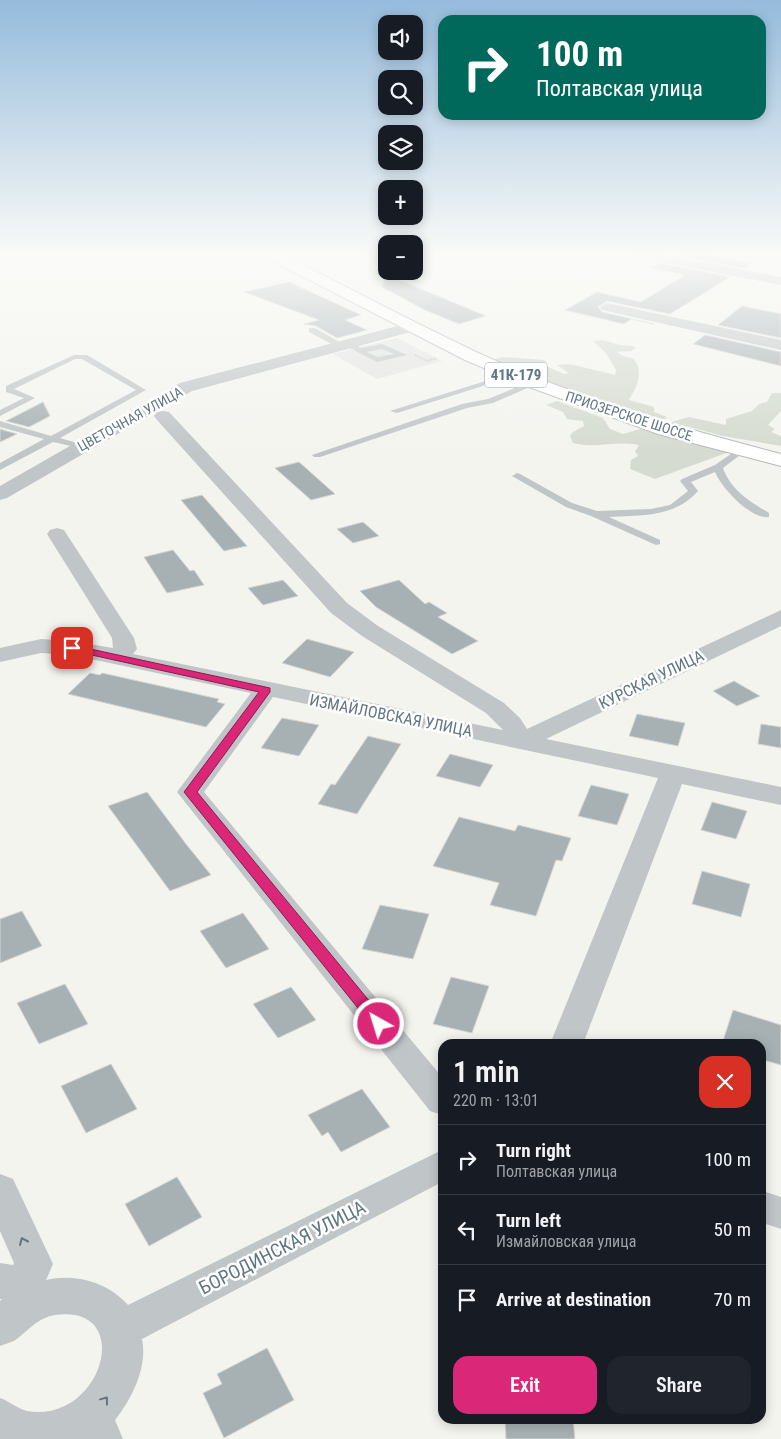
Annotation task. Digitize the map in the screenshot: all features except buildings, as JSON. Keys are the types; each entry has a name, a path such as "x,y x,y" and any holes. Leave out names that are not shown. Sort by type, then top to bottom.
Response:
{"main road":[{"name":"ПРИОЗЕРСКОЕ ШОССЕ","path":"398,319 535,384 665,430 781,460"}],"street":[{"path":"661,319 781,346"},
{"name":"ЦВЕТОЧНАЯ УЛИЦА","path":"0,494 186,387 349,347 413,327"},
{"path":"163,416 339,608 370,631 494,708 512,724 522,741"},
{"path":"57,534 123,638 126,649 118,658"},
{"name":"КУРСКАЯ УЛИЦА","path":"522,741 781,617"},
{"name":"ИЗМАЙЛОВСКАЯ УЛИЦА","path":"0,654 40,646 72,648 781,796"},
{"path":"266,690 190,792 438,1096"},
{"path":"568,1039 673,773"},
{"name":"БОРОДИНСКАЯ УЛИЦА","path":"121,1329 438,1167"},
{"path":"0,1190 34,1264 13,1299"},
{"path":"766,1208 781,1213"},
{"path":"0,1419 12,1429 43,1434 84,1434 118,1380 125,1354 121,1329 106,1309 84,1297 58,1296 13,1299"}],"lane":[{"path":"312,330 349,347"},
{"path":"0,413 31,398 9,390 9,388 74,357 84,357 141,387 140,392 0,467"},
{"path":"394,412 514,375"},
{"path":"317,455 465,406 490,401 535,384"},
{"path":"0,424 81,447"},
{"path":"595,514 651,512 673,507 693,490 685,481 718,467 741,450"},
{"path":"718,467 722,480 742,502 765,515"},
{"path":"517,476 569,505 595,514 656,542"}],"shaded area":[{"path":"397,338 442,361 377,379 333,354"},
{"path":"602,340 636,348 631,351 617,352 634,359 639,369 637,385 629,400 654,407 654,412 667,417 662,421 595,401 492,360 503,357 545,360 548,367 564,374 569,373 557,365 570,364 615,375 616,370 606,353 593,341"},
{"path":"772,393 781,393 781,411 768,425 775,429 771,432 781,436 781,446 723,436 671,422 689,417 726,425 726,419 752,411 759,404 767,402"},
{"path":"557,401 603,418 610,429 623,434 640,429 729,452 655,479 630,469 631,460 638,456 635,451 639,445 622,443 581,445 573,443 570,436 573,432 584,426 583,421 567,419 563,412 546,405"}],"route":[{"path":"72,648 266,690 190,792 379,1024"}]}
